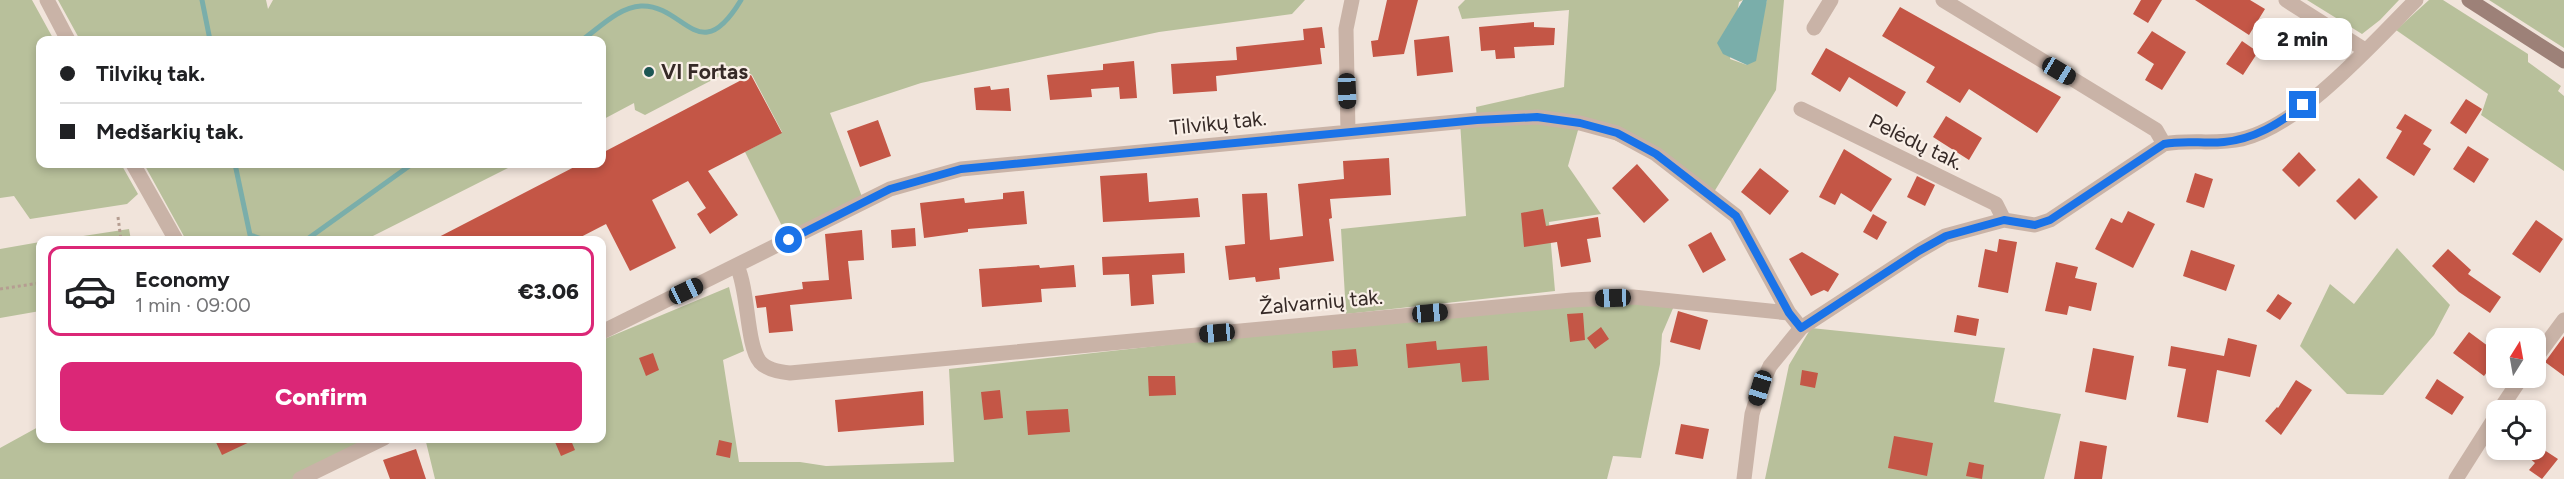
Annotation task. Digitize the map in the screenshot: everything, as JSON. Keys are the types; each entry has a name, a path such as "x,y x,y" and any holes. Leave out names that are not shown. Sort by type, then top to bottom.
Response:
{"main road":[{"path":"2469,0 2564,61"}],"street":[{"path":"47,0 66,36"},
{"path":"1348,132 1346,29 1352,0"},
{"path":"1814,28 1831,0"},
{"path":"1943,0 2156,130 2164,144"},
{"path":"2286,0 2365,50"},
{"path":"1744,479 1752,414 1760,388 1770,366 1801,328 1946,236 2004,220 2035,225 2050,220 2164,144 2182,141 2223,142 2243,139 2265,131 2285,119 2338,77 2416,0"},
{"name":"Pelėdų tak.","path":"1801,109 1996,204 2004,220"},
{"name":"Tilvikų tak.","path":"606,330 890,189 961,169 1477,120 1537,117 1580,123 1617,133 1656,154 1736,216 1789,313"},
{"path":"135,168 174,236"},
{"name":"Žalvarnių tak.","path":"737,266 744,283 754,351 761,363 774,371 790,373 1572,300 1633,297 1789,313"},
{"path":"1789,313 1801,328"},
{"path":"2546,344 2564,320"},
{"path":"2456,479 2486,432"},
{"path":"300,479 374,443"}],"path":[{"path":"118,217 120,236"},
{"path":"0,289 36,284"}],"green space":[{"path":"0,0 32,0 52,36 36,36 36,168 123,168 138,194 127,204 30,219 14,196 0,198"},
{"path":"58,0 266,0 268,9 273,0 1305,0 1292,14 1159,32 921,83 830,113 864,202 789,240 745,152 782,132 752,75 739,66 645,115 635,110 634,103 606,118 606,36 78,36"},
{"path":"1465,0 1743,0 1739,2 1730,59 1747,65 1767,0 1784,0 1776,90 1711,197 1672,168 1580,123 1568,166 1601,214 1549,222 1555,291 1346,314 1341,229 1466,216 1460,121 1477,120 1476,107 1564,87 1569,10 1462,19 1458,7"},
{"path":"2307,0 2399,0 2380,20 2362,34"},
{"path":"2429,0 2443,0 2528,54 2528,62 2561,86 2558,91 2564,96 2564,171 2481,115 2488,94 2396,30"},
{"path":"2489,0 2564,0 2564,48"},
{"path":"146,168 508,168 373,236 184,236"},
{"path":"129,229 130,236 83,236"},
{"path":"36,243 36,312 0,318 0,249"},
{"path":"2397,248 2450,305 2434,335 2383,395 2347,394 2300,346 2330,284 2354,304"},
{"path":"729,287 744,351 723,360 739,462 800,462 826,466 954,462 949,369 1572,300 1674,306 1662,334 1660,364 1641,458 1613,456 1607,479 435,479 426,443 606,443 606,338"},
{"path":"1811,328 2005,348 1994,402 2061,414 2044,479 1765,479 1789,365"},
{"path":"36,428 36,443 374,443 305,479 0,479 0,448"}],"water":[{"path":"1743,0 1767,0 1756,61 1747,65 1723,54 1717,43"}],"building":[{"path":"1387,0 1418,0 1404,54 1373,57 1371,41 1378,40"},
{"path":"2141,0 2162,0 2148,23 2133,14"},
{"path":"2195,0 2250,0 2265,9 2249,35"},
{"path":"1900,7 2061,97 2037,133 1969,89 1960,103 1926,82 1935,67 1882,36"},
{"path":"1534,22 1534,27 1555,28 1554,45 1514,47 1515,58 1496,59 1495,50 1481,51 1479,27"},
{"path":"1322,27 1325,48 1320,48 1322,64 1216,76 1217,91 1173,94 1171,64 1237,60 1236,47 1304,40 1303,29"},
{"path":"2152,31 2186,52 2162,90 2145,80 2154,64 2137,53"},
{"path":"1449,36 1453,72 1417,76 1414,40"},
{"path":"2242,41 2258,52 2243,75 2226,64"},
{"path":"1826,48 1906,92 1897,107 1849,77 1840,92 1811,74"},
{"path":"1134,61 1137,98 1120,99 1119,87 1091,89 1092,97 1050,100 1047,75 1103,70 1103,64"},
{"path":"751,75 782,133 708,171 738,215 710,234 697,214 706,208 688,181 652,200 676,248 630,271 606,224 583,236 441,236 572,168 606,168 606,151"},
{"path":"990,86 991,90 1009,88 1011,111 976,110 974,88"},
{"path":"2466,99 2482,109 2466,134 2450,123"},
{"path":"2405,114 2432,130 2423,144 2431,149 2414,176 2386,158 2402,131 2396,128"},
{"path":"1946,116 1982,138 1969,160 1933,137"},
{"path":"878,120 891,156 860,167 847,131"},
{"path":"2468,146 2489,159 2474,183 2453,169"},
{"path":"1844,149 1892,179 1871,212 1841,193 1835,205 1819,197"},
{"path":"2299,152 2316,170 2299,187 2282,170"},
{"path":"1389,158 1391,195 1330,199 1332,218 1329,219 1334,261 1279,268 1280,279 1256,282 1255,277 1229,280 1225,246 1245,244 1242,194 1267,193 1270,240 1303,236 1298,184 1344,179 1343,161"},
{"path":"1637,164 1669,200 1644,223 1612,188"},
{"path":"1760,168 1789,191 1770,215 1741,192"},
{"path":"1147,173 1149,202 1198,198 1200,217 1103,222 1100,176"},
{"path":"2195,173 2213,179 2204,208 2186,202"},
{"path":"1917,176 1935,185 1925,206 1907,197"},
{"path":"2359,178 2378,197 2355,220 2336,201"},
{"path":"1024,191 1027,224 968,229 968,232 924,238 920,203 964,198 965,203 1003,199 1003,193"},
{"path":"1543,209 1546,226 1598,217 1601,237 1587,239 1591,262 1561,267 1557,242 1524,247 1521,213"},
{"path":"2128,211 2155,224 2133,268 2095,249 2111,218 2122,223"},
{"path":"1873,214 1887,222 1877,240 1863,232"},
{"path":"2536,220 2563,239 2540,273 2512,254"},
{"path":"915,228 916,246 892,248 891,230"},
{"path":"862,230 864,260 848,261 852,299 790,305 793,331 769,333 766,307 757,308 755,296 803,289 802,282 829,280 825,234"},
{"path":"1711,232 1726,260 1703,273 1688,245"},
{"path":"1999,239 2017,242 2008,293 1978,287 1985,249 1997,252"},
{"path":"2448,249 2471,270 2468,274 2501,297 2490,313 2459,292 2432,266"},
{"path":"2191,250 2235,265 2226,291 2183,276"},
{"path":"1802,252 1839,274 1828,292 1824,290 1811,296 1789,259"},
{"path":"1184,253 1185,273 1152,275 1154,304 1131,306 1129,274 1103,275 1102,257"},
{"path":"2056,262 2078,267 2075,278 2097,283 2091,311 2069,306 2067,315 2045,311"},
{"path":"1039,265 1040,268 1074,265 1076,287 1041,289 1042,302 982,307 979,269"},
{"path":"2278,294 2292,303 2280,320 2266,311"},
{"path":"1678,311 1708,320 1700,350 1670,342"},
{"path":"1583,313 1585,340 1570,342 1567,314"},
{"path":"1957,315 1979,319 1976,336 1954,332"},
{"path":"1601,327 1609,339 1595,349 1587,338"},
{"path":"2469,332 2486,345 2486,373 2484,376 2453,353"},
{"path":"2564,336 2564,376 2546,361"},
{"path":"2228,338 2257,345 2250,377 2217,370 2208,423 2177,417 2186,369 2168,366 2171,346 2224,356"},
{"path":"1436,341 1437,350 1487,346 1489,380 1462,382 1460,363 1408,368 1406,344"},
{"path":"2093,348 2134,356 2126,400 2085,392"},
{"path":"1356,349 1358,366 1333,368 1332,351"},
{"path":"653,353 659,370 646,376 639,358"},
{"path":"1802,370 1818,373 1815,388 1800,385"},
{"path":"1148,376 1175,376 1176,395 1149,396"},
{"path":"2437,379 2464,397 2452,415 2425,398"},
{"path":"2296,380 2312,390 2281,435 2265,421 2278,408"},
{"path":"1000,390 1003,418 984,420 981,392"},
{"path":"923,391 924,425 838,432 835,400"},
{"path":"1068,409 1070,432 1028,435 1026,411"},
{"path":"1681,424 1709,429 1703,459 1675,454"},
{"path":"1894,436 1933,443 1927,476 1888,468"},
{"path":"719,440 732,443 730,458 716,455"},
{"path":"2080,441 2107,446 2102,479 2074,479"},
{"path":"216,443 247,443 222,455"},
{"path":"555,443 572,443 575,450 561,456"},
{"path":"416,449 426,479 390,479 383,460"},
{"path":"2546,451 2558,459 2542,479 2529,470 2535,463 2532,460 2546,460"},
{"path":"1969,462 1984,465 1982,479 1966,476"}],"waterway":[{"path":"202,0 209,36"},
{"path":"587,36 617,14 641,6 656,8 703,32 714,30 726,20 741,0"},
{"path":"236,168 250,235 253,236"},
{"path":"312,236 406,168"}],"place":[{"name":"VI Fortas","path":"649,72"}],"route":[{"path":"789,240 890,189 961,169 1477,120 1537,117 1580,123 1617,133 1656,154 1736,216 1789,313 1801,328 1946,236 2004,220 2035,225 2050,220 2164,144 2182,141 2223,142 2243,139 2265,131 2303,105"}]}
